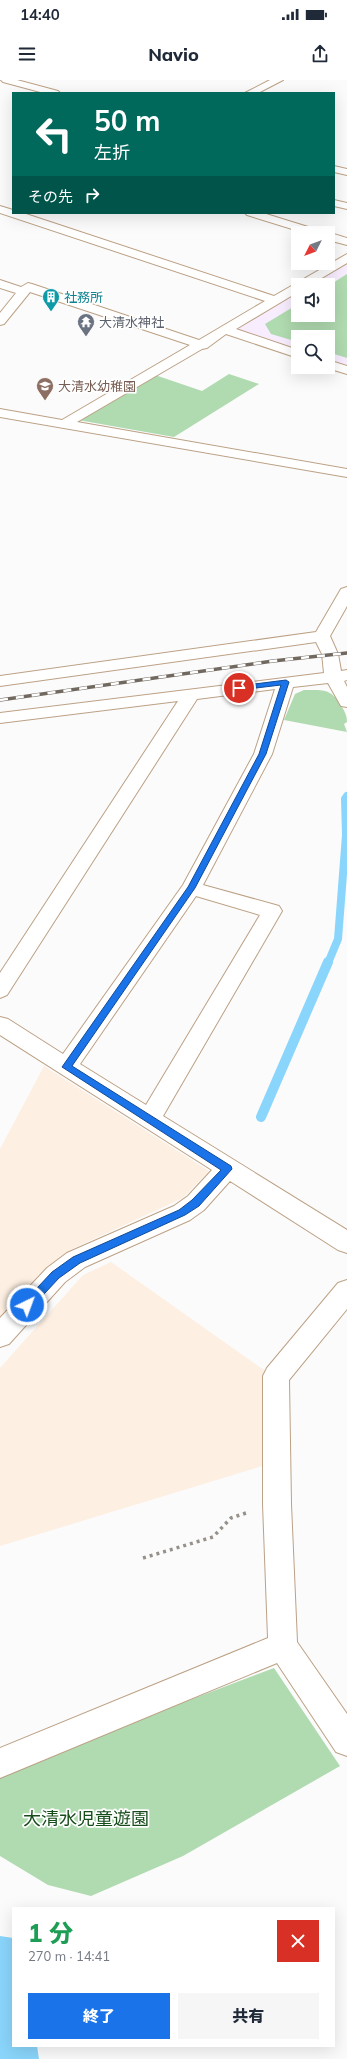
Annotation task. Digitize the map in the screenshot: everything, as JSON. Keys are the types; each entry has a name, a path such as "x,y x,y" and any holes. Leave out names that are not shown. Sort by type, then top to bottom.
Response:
{"street":[{"path":"252,92 278,80"},
{"path":"5,81 51,92"},
{"path":"335,169 347,172"},
{"path":"0,208 12,202"},
{"path":"335,203 347,206"},
{"path":"0,208 12,212"},
{"path":"18,214 275,300"},
{"path":"254,214 294,226"},
{"path":"335,238 347,242"},
{"path":"313,278 347,258"},
{"path":"0,284 24,292"},
{"path":"0,321 28,287 202,344"},
{"path":"66,423 291,291"},
{"path":"226,330 291,352"},
{"path":"335,366 347,370"},
{"path":"8,415 66,423 147,440 347,473"},
{"path":"322,636 347,592"},
{"path":"322,636 340,676 347,702"},
{"path":"0,681 322,636"},
{"path":"0,718 192,693 340,676"},
{"path":"66,1067 191,888 263,754 286,682"},
{"path":"0,990 192,693"},
{"path":"149,1120 272,911 191,888"},
{"path":"0,1025 347,1243"},
{"path":"0,1336 56,1275 71,1263 182,1213 196,1203 227,1169"},
{"path":"347,1291 276,1376 277,1504 283,1646 347,1741"},
{"path":"0,1763 283,1646"}],"path":[{"path":"143,1558 213,1537 231,1518 277,1504"}],"shaded area":[{"path":"347,262 347,368 335,364 335,330 291,330 291,349 234,330 291,296 291,322 335,322 335,278 321,278"},
{"path":"44,1066 209,1171 183,1198 70,1250 48,1266 0,1318 0,1149"},
{"path":"111,1262 271,1375 272,1463 0,1546 0,1368 83,1275"}],"green space":[{"path":"347,274 347,358 335,354 335,330 291,330 291,340 271,334 265,324 291,308 291,322 335,322 335,282"},
{"path":"229,374 259,384 174,437 78,420 155,375 202,391"},
{"path":"304,690 322,690 334,696 346,714 347,722 344,724 347,732 284,720 295,694"},
{"name":"大清水児童遊園","path":"274,1668 340,1766 183,1856 91,1896 48,1885 0,1856 0,1772"}],"water":[{"path":"0,1936 12,1938 12,2047 37,2047 39,2059 0,2059"}],"waterway":[{"path":"328,963 338,939 346,835 345,799 347,796"},
{"path":"261,1117 328,962"}],"railway":[{"path":"0,700 273,661 347,653"}],"place":[{"name":"社務所","path":"51,312"},
{"name":"大清水神社","path":"86,337"},
{"name":"大清水幼稚園","path":"45,401"}],"route":[{"path":"27,1305 56,1275 76,1260 182,1213 196,1203 227,1169 66,1067 191,888 263,754 286,682 239,688"}]}
